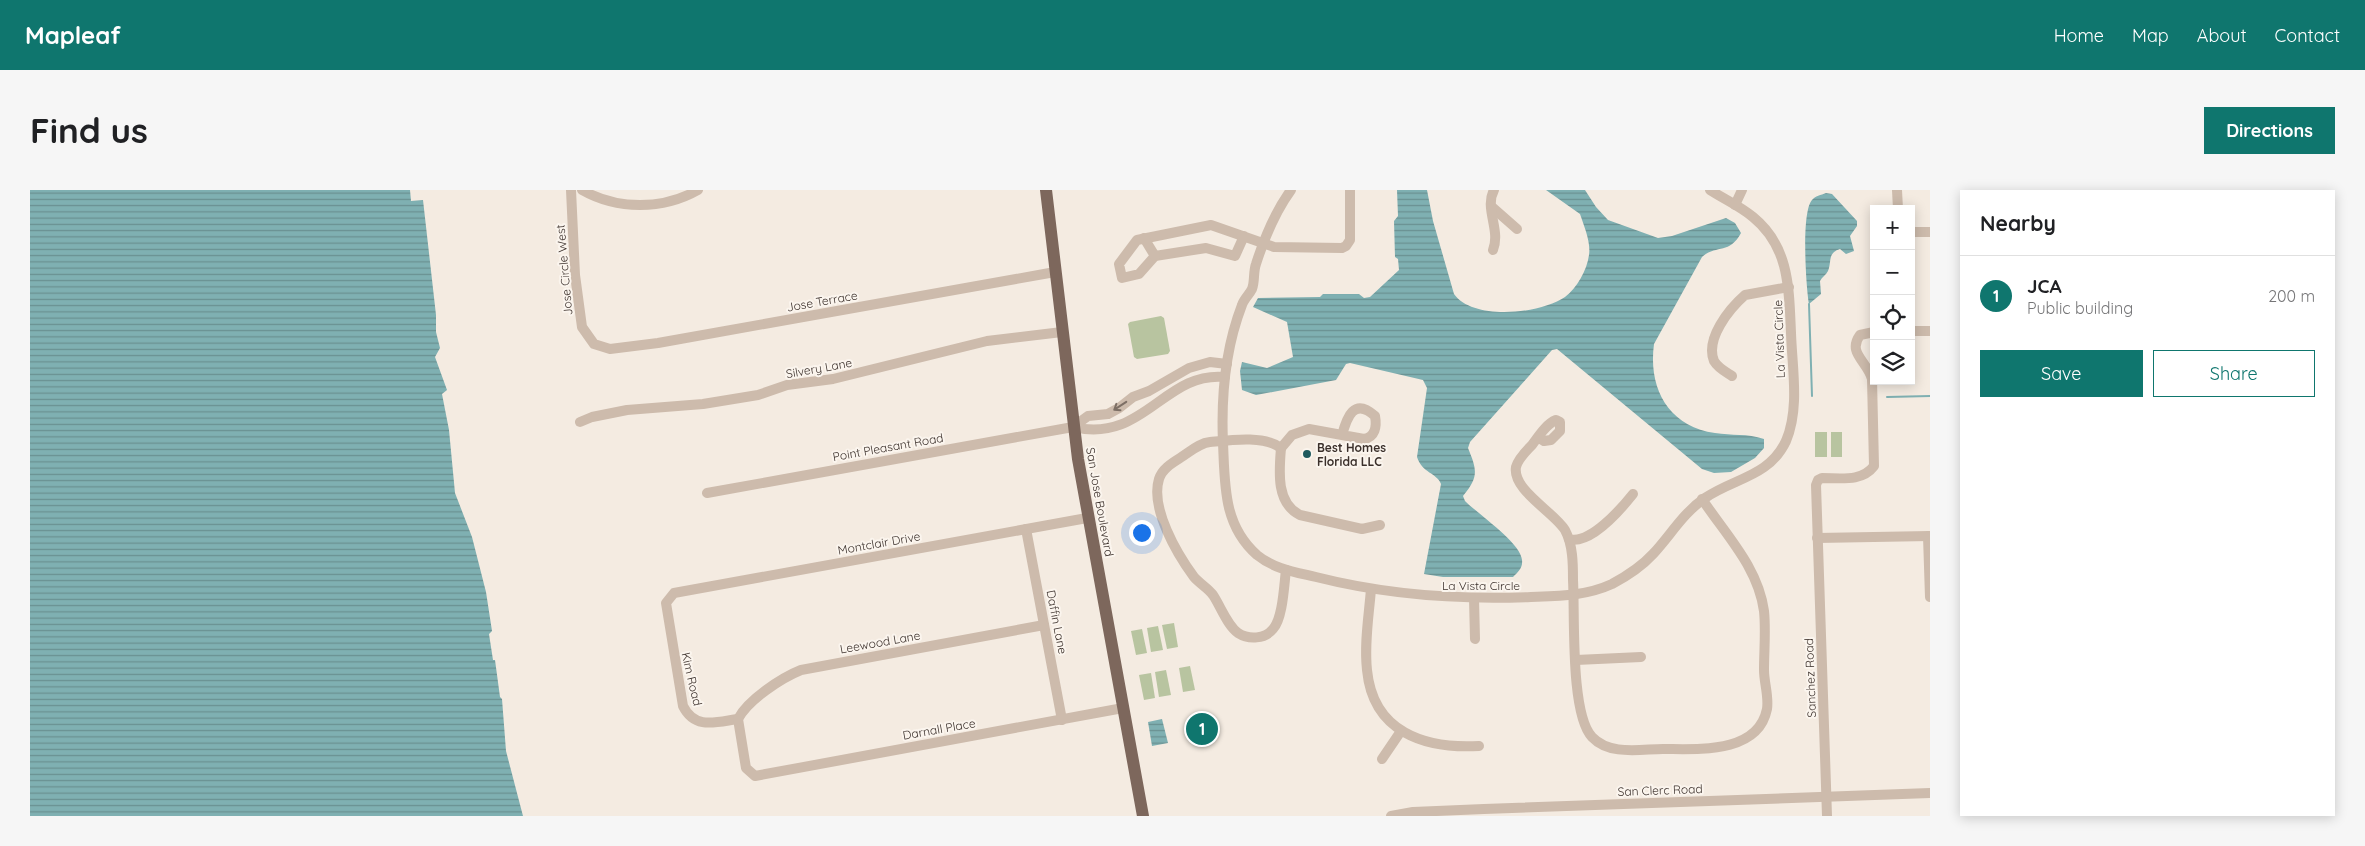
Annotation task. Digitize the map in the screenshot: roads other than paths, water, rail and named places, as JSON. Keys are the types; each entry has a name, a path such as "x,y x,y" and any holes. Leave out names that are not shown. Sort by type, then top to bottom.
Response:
{"main road":[{"name":"San Jose Boulevard","path":"1046,190 1062,332 1087,518 1143,816"}],"street":[{"name":"Jose Circle West","path":"571,190 575,275 580,323 594,344"},
{"path":"582,190 608,201 637,205 672,202 698,190"},
{"name":"La Vista Circle","path":"1292,190 1279,209 1256,264 1252,289 1242,303 1227,364 1222,410 1226,501 1236,529 1256,554 1274,566 1286,570 1371,589 1428,597 1474,598 1574,595 1612,584 1641,566 1702,499 1725,486 1757,472 1772,460 1786,440 1792,420 1794,400 1789,287 1784,262 1768,232 1753,217 1710,190"},
{"path":"1244,236 1235,256 1206,248 1155,256 1139,274 1122,278 1119,264 1137,240 1211,225 1281,248 1342,248 1350,240 1350,190"},
{"path":"1493,250 1497,236 1490,197 1494,190"},
{"path":"1735,205 1742,190"},
{"path":"1897,190 1898,205"},
{"path":"1492,207 1517,229"},
{"path":"1915,232 1930,232"},
{"path":"1144,238 1155,256"},
{"name":"Jose Terrace","path":"594,344 618,350 1055,272"},
{"path":"1732,376 1720,368 1713,354 1712,345 1720,327 1745,295 1789,287"},
{"path":"1915,331 1930,331"},
{"name":"Silvery Lane","path":"580,422 592,417 627,410 703,404 758,395 787,385 848,376 987,341 1062,332"},
{"name":"Sanchez Road","path":"1827,816 1816,485 1818,480 1822,478 1858,477 1869,472 1875,462 1872,379 1868,369 1855,352 1854,345 1860,335 1870,333"},
{"name":"Point Pleasant Road","path":"1074,427 1088,416 1108,414 1133,397 1201,364 1227,364"},
{"path":"1177,376 1183,385"},
{"name":"Point Pleasant Road","path":"707,493 1074,427 1089,430 1128,424 1183,385 1204,376 1225,377"},
{"path":"1146,392 1155,406"},
{"path":"1342,435 1315,429 1299,431 1292,435 1281,448 1281,490 1283,498 1293,512 1300,515 1362,529 1380,525"},
{"path":"1538,438 1518,463 1517,478 1523,489 1558,522 1569,539 1574,595 1576,680 1582,717 1591,736 1614,748 1703,748 1727,745 1747,738 1760,724 1767,705 1764,675 1764,612 1759,591 1740,553 1702,499"},
{"path":"1281,448 1264,441 1202,444 1168,466 1159,478 1158,496 1161,512 1173,544 1181,558 1195,578 1211,592 1237,632 1255,638 1264,636 1273,630 1278,620 1286,570"},
{"path":"1569,539 1581,538 1605,525 1633,494"},
{"name":"Montclair Drive","path":"674,593 1087,518"},
{"name":"Daffin Lane","path":"1026,529 1062,720"},
{"path":"1817,538 1929,536 1930,597"},
{"path":"1371,589 1366,657 1369,683 1380,709 1402,732 1419,740 1441,746 1479,746"},
{"name":"Kim Road","path":"674,593 666,603 683,706 687,714 701,723 738,719"},
{"path":"1474,598 1476,639"},
{"name":"Leewood Lane","path":"738,719 747,707 767,690 801,670 1044,625"},
{"path":"1576,660 1640,657"},
{"name":"Darnall Place","path":"738,719 746,768 755,776 1123,708"},
{"path":"1382,759 1402,732"},
{"name":"San Clerc Road","path":"1391,816 1413,812 1930,793"}],"water":[{"path":"30,190 410,190 411,201 423,200 436,315 436,332 440,348 435,357 447,390 442,394 449,430 455,493 472,537 486,592 492,631 489,634 500,697 502,699 506,751 523,816 30,816"},
{"path":"1397,190 1427,190 1433,221 1454,294 1463,303 1491,311 1524,311 1554,303 1569,293 1584,273 1588,261 1589,245 1580,214 1546,190 1585,190 1596,207 1608,220 1658,238 1672,236 1726,218 1735,223 1741,233 1732,244 1707,253 1702,257 1654,344 1654,375 1658,390 1665,402 1673,413 1685,422 1699,429 1715,433 1752,436 1764,439 1764,448 1755,458 1731,472 1714,473 1702,469 1557,349 1552,350 1470,442 1468,448 1475,473 1472,484 1463,496 1465,501 1514,545 1520,553 1522,560 1520,570 1513,577 1443,577 1424,574 1441,484 1436,477 1422,466 1417,457 1427,388 1423,380 1350,363 1346,364 1336,380 1256,395 1242,390 1240,371 1242,362 1267,368 1293,357 1287,322 1253,307 1258,298 1320,297 1323,294 1359,294 1364,298 1370,297 1399,270 1398,259 1395,257 1394,221 1398,216"},
{"path":"1826,193 1832,194 1857,221 1857,226 1850,236 1854,251 1846,254 1840,249 1833,253 1828,271 1820,281 1821,294 1809,304 1806,267 1806,219 1812,200"},
{"path":"1162,719 1168,743 1152,746 1148,722"}],"waterway":[{"path":"1809,304 1812,396"},
{"path":"1887,397 1930,396"}],"place":[{"name":"Best Homes Florida LLC","path":"1307,454"},
{"name":"JCA","path":"1202,729"}]}
